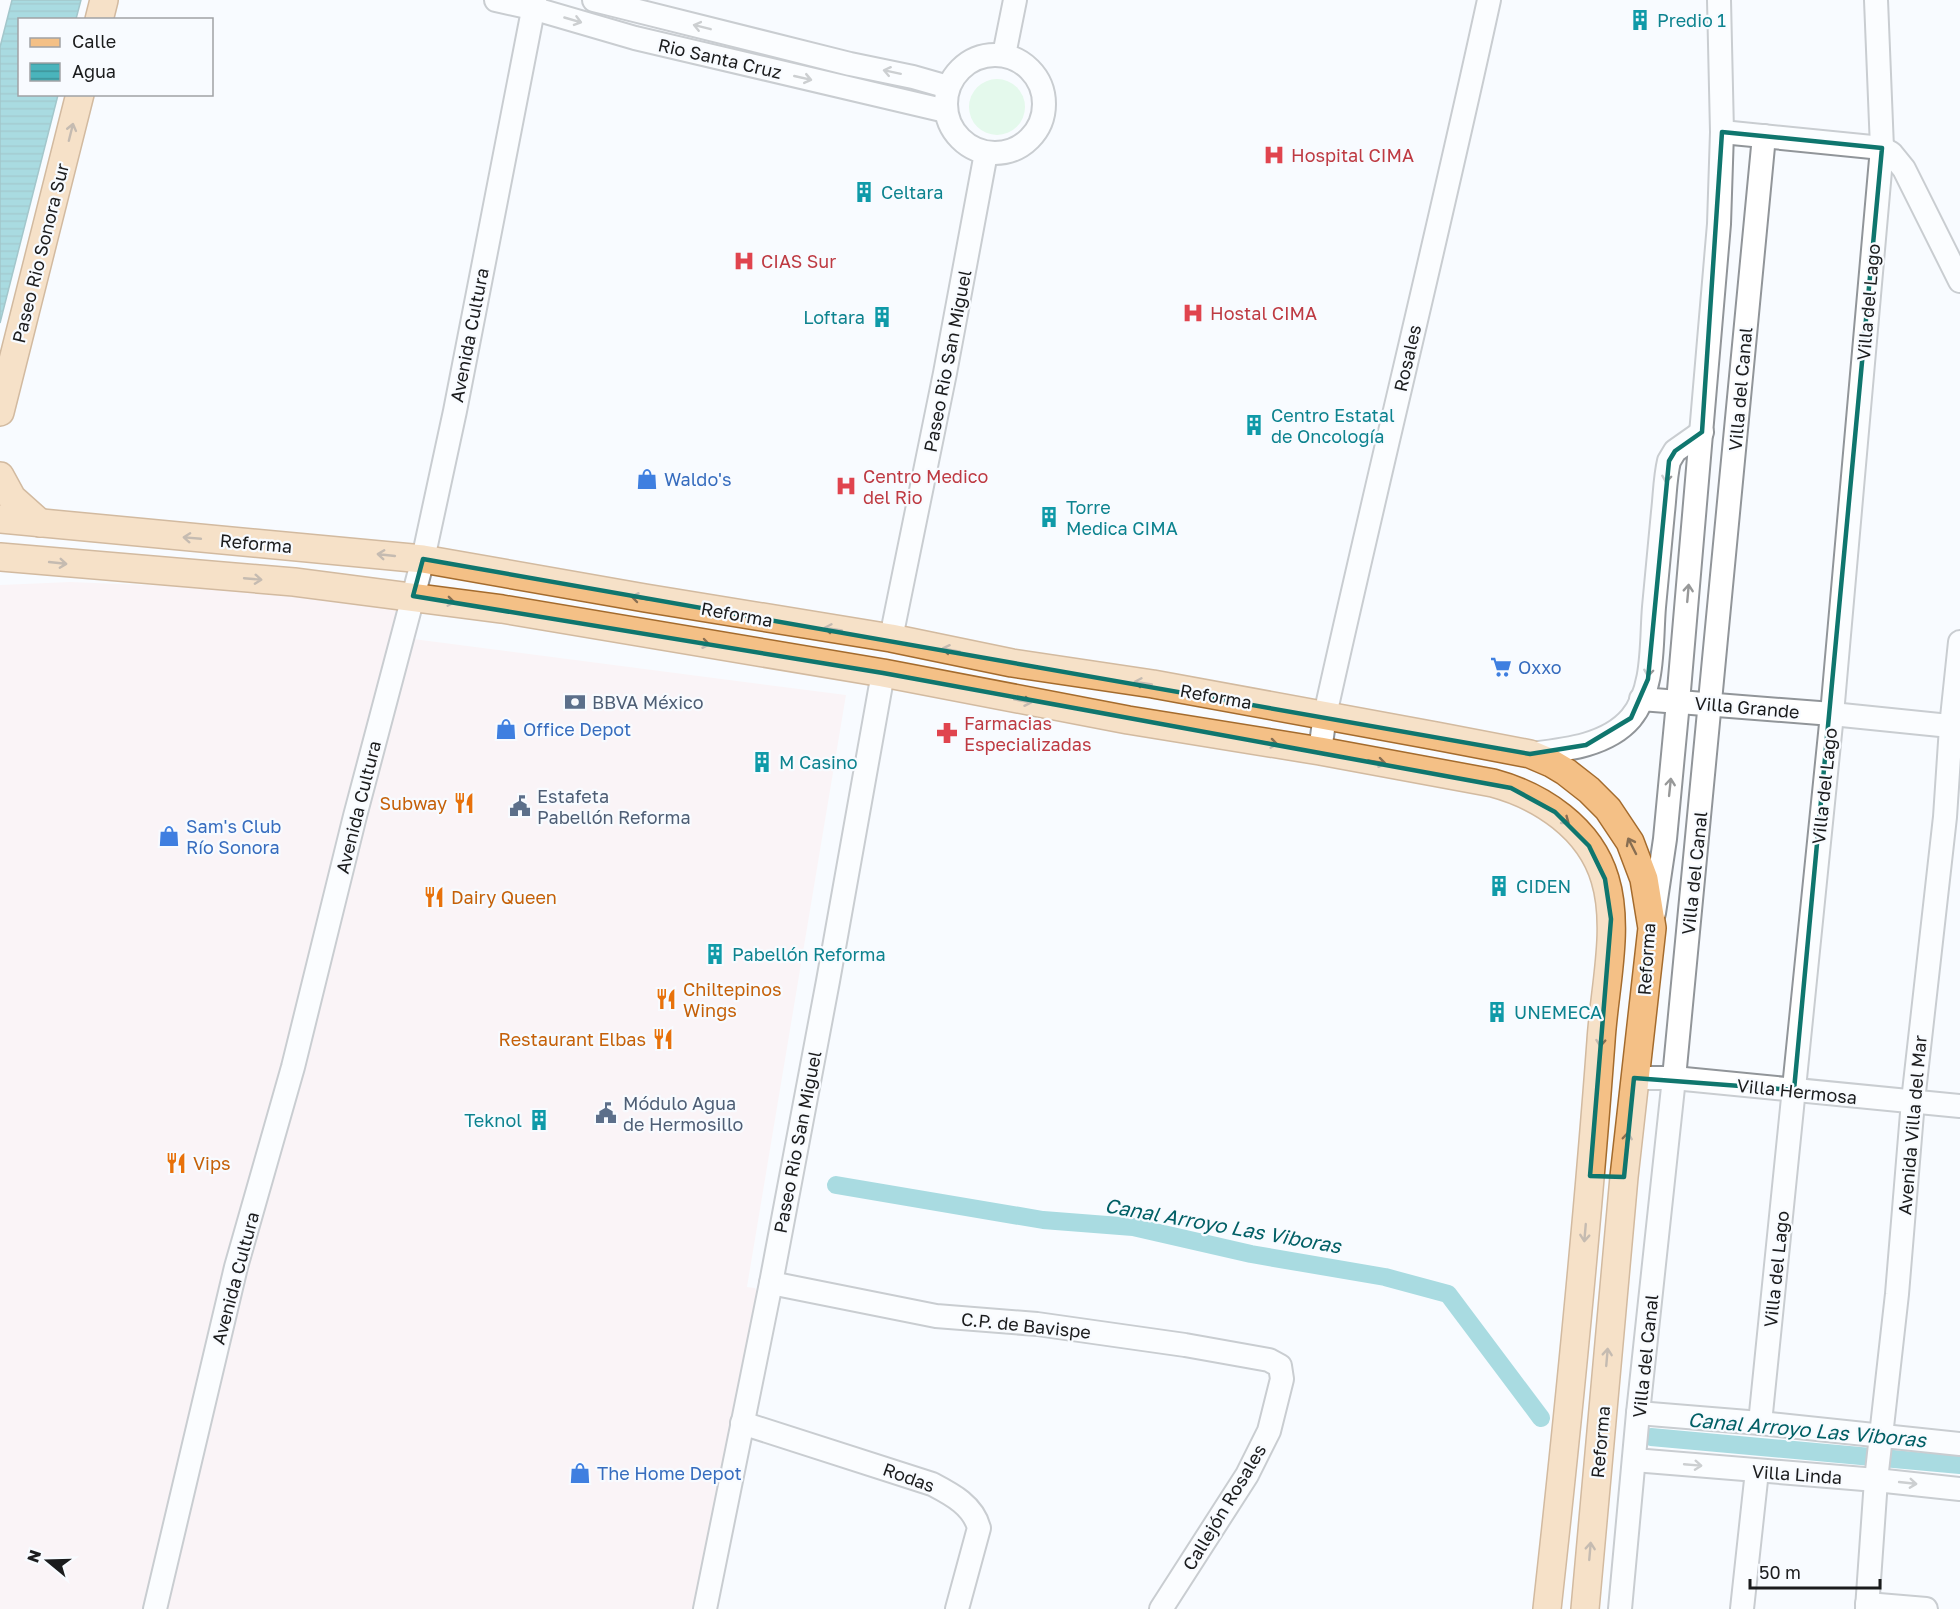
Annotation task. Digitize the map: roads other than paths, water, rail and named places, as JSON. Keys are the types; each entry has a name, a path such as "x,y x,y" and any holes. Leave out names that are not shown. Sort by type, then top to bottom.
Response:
{"main road":[{"path":"100,18 104,0"},
{"name":"Paseo Rio Sonora Sur","path":"0,412 79,96"},
{"path":"0,476 12,498 40,523"},
{"name":"Reforma","path":"0,519 423,559 884,638 1012,663 1153,684 1325,715 1530,754 1551,763 1589,790 1608,809 1622,828 1633,848 1644,879 1652,928 1624,1177 1585,1609"},
{"name":"Reforma","path":"3,560 294,582 502,609 894,675 1128,720 1493,783 1534,798 1555,812 1572,826 1597,859 1605,879 1611,919 1596,1116 1547,1609"},
{"path":"769,655 780,648 791,645 869,654 875,651 884,638"},
{"path":"894,675 926,674 1000,682 1006,679 1012,663"},
{"path":"1590,1176 1624,1177"}],"street":[{"name":"Rio Santa Cruz","path":"496,0 534,4 635,38 946,111"},
{"name":"Rio Santa Cruz","path":"594,0 948,87"},
{"path":"1004,55 1015,0"},
{"name":"Rosales","path":"1320,752 1325,715 1489,0"},
{"name":"Villa del Canal","path":"1652,928 1665,839 1719,224 1722,132 1719,0"},
{"name":"Villa del Lago","path":"1760,1423 1832,714 1882,148 1876,0"},
{"name":"Avenida Cultura","path":"155,1609 236,1267 293,1066 355,816 423,559 455,411 534,4"},
{"path":"986,55 1004,55 1020,61 1033,72 1042,87 1045,104 1042,120 1034,135 1021,147 1006,153 986,153 973,149 960,140 950,126 946,111 948,87 957,73 970,61 986,55"},
{"path":"1722,132 1882,148 1891,153 1904,169 1960,280"},
{"name":"Villa del Canal","path":"1620,1609 1638,1413 1674,1078 1764,136"},
{"name":"Paseo Rio San Miguel","path":"884,638 945,373 986,153"},
{"path":"1530,754 1576,747 1607,736 1631,718 1648,679 1658,556 1669,461 1675,451 1702,432"},
{"name":"Avenida Villa del Mar","path":"1867,1606 1876,1478 1897,1294 1913,1101 1956,727 1960,642"},
{"name":"Paseo Rio San Miguel","path":"705,1609 771,1283 828,981 894,675"},
{"name":"Villa Grande","path":"1641,699 1832,714 1956,727"},
{"name":"Villa Hermosa","path":"1634,1078 1674,1078 1960,1106"},
{"name":"C.P. de Bavispe","path":"771,1283 936,1316 1037,1324 1185,1345 1269,1360 1280,1366"},
{"name":"Callejón Rosales","path":"1161,1609 1247,1475 1269,1431 1282,1379 1280,1366"},
{"path":"1638,1413 1960,1444"},
{"name":"Rodas","path":"742,1423 932,1484 953,1496 970,1510 977,1518 979,1527 957,1609"},
{"name":"Villa Linda","path":"1634,1460 1757,1471 1876,1478 1960,1489"},
{"path":"1742,1609 1757,1471"},
{"path":"1867,1606 1926,1609"}],"water":[{"path":"12,0 81,0 76,18 18,18 18,96 58,96 0,323 0,47"}],"waterway":[{"name":"Canal Arroyo Las Viboras","path":"836,1185 1043,1220 1133,1227 1251,1254 1385,1277 1448,1294 1541,1418"},
{"name":"Canal Arroyo Las Viboras","path":"1651,1437 1960,1465"}],"place":[{"name":"Predio 1","path":"1640,20"},
{"name":"Hospital CIMA","path":"1274,155"},
{"name":"Celtara","path":"864,192"},
{"name":"CIAS Sur","path":"744,261"},
{"name":"Hostal CIMA","path":"1193,313"},
{"name":"Loftara","path":"882,317"},
{"name":"Centro Estatal de Oncología","path":"1254,425"},
{"name":"Waldo's","path":"647,479"},
{"name":"Centro Medico del Rio","path":"846,486"},
{"name":"Torre Medica CIMA","path":"1049,517"},
{"name":"Oxxo","path":"1501,667"},
{"name":"BBVA México","path":"575,702"},
{"name":"Office Depot","path":"506,729"},
{"name":"Farmacias Especializadas","path":"947,733"},
{"name":"M Casino","path":"762,762"},
{"name":"Subway","path":"464,803"},
{"name":"Estafeta Pabellón Reforma","path":"520,806"},
{"name":"Sam's Club Río Sonora","path":"169,836"},
{"name":"CIDEN","path":"1499,886"},
{"name":"Dairy Queen","path":"434,897"},
{"name":"Pabellón Reforma","path":"715,954"},
{"name":"Chiltepinos Wings","path":"666,999"},
{"name":"UNEMECA","path":"1497,1012"},
{"name":"Restaurant Elbas","path":"663,1039"},
{"name":"Módulo Agua de Hermosillo","path":"606,1113"},
{"name":"Teknol","path":"539,1120"},
{"name":"Vips","path":"176,1163"},
{"name":"The Home Depot","path":"580,1473"}]}
